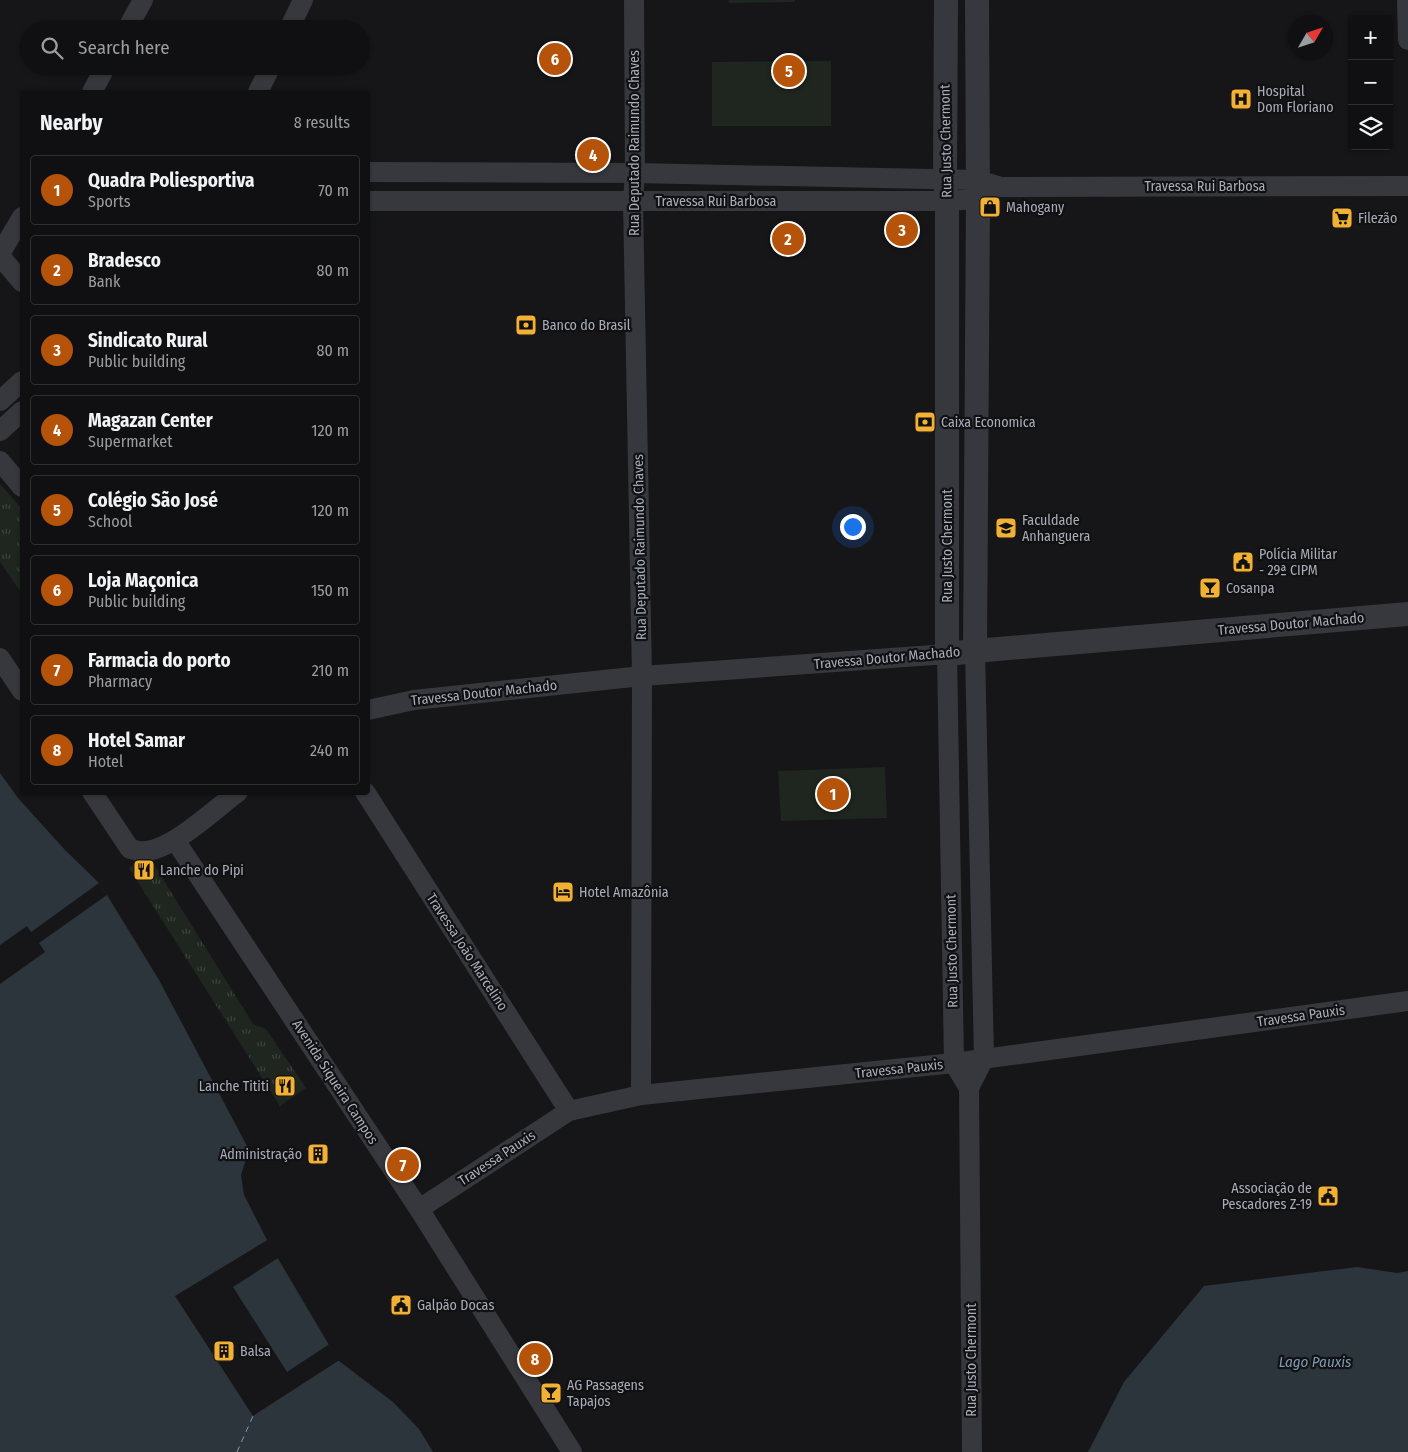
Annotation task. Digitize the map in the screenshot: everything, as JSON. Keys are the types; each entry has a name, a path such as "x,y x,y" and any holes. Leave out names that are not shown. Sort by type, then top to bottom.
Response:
{"street":[{"path":"132,20 143,0"},
{"path":"293,20 303,0"},
{"name":"Rua Deputado Raimundo Chaves","path":"634,0 635,172 633,201 642,676 641,1095"},
{"name":"Rua Justo Chermont","path":"946,0 947,654 954,1063 969,1088"},
{"name":"Rua Justo Chermont","path":"972,1452 969,1088 984,1058 976,650 977,0"},
{"path":"1407,0 1408,40"},
{"path":"93,90 101,75"},
{"path":"259,90 266,75"},
{"name":"Travessa Rui Barbosa","path":"370,172 635,172 946,190"},
{"name":"Travessa Rui Barbosa","path":"370,202 633,201 1001,187 1408,186"},
{"path":"20,220 0,255 20,280"},
{"path":"0,402 20,383"},
{"path":"0,431 20,412"},
{"path":"0,461 20,485"},
{"name":"Travessa Doutor Machado","path":"370,710 414,700 642,676 947,654 1408,614"},
{"path":"0,658 20,688"},
{"path":"94,795 130,849 146,851 163,847 175,840 234,795"},
{"name":"Travessa João Marcelino","path":"367,795 569,1111"},
{"name":"Avenida Siqueira Campos","path":"175,840 419,1209 572,1452"},
{"name":"Travessa Pauxis","path":"419,1209 569,1111 641,1095 954,1063 1408,1002"}],"green space":[{"path":"728,0 795,0 795,2 729,3"},
{"path":"831,61 831,126 712,126 712,62"},
{"path":"0,484 20,507 20,591 0,562"},
{"path":"885,767 887,818 781,821 778,771"},
{"path":"148,855 253,1024 266,1029 306,1088 280,1106 129,868"}],"water":[{"path":"0,773 18,798 65,850 99,883 159,980 247,1146 248,1153 241,1175 244,1195 267,1240 339,1361 393,1402 419,1429 433,1452 0,1452"},
{"name":"Lago Pauxis","path":"1357,1267 1397,1273 1408,1271 1408,1452 1088,1452 1124,1382 1204,1286"}],"pier":[{"path":"99,883 107,895 39,943 45,952 0,984 0,945 27,926 31,932"},
{"path":"269,1239 281,1256 233,1287 287,1372 331,1343 341,1359 253,1416 175,1296"}],"ferry route":[{"path":"237,1452 253,1416"}],"place":[{"name":"Loja Maçonica","path":"555,59"},
{"name":"Colégio São José","path":"789,71"},
{"name":"Hospital Dom Floriano","path":"1241,99"},
{"name":"Magazan Center","path":"593,155"},
{"name":"Mahogany","path":"990,207"},
{"name":"Filezão","path":"1342,218"},
{"name":"Sindicato Rural","path":"902,230"},
{"name":"Bradesco","path":"788,239"},
{"name":"Banco do Brasil","path":"526,325"},
{"name":"Caixa Economica","path":"925,422"},
{"name":"Faculdade Anhanguera","path":"1006,528"},
{"name":"Polícia Militar - 29ª CIPM","path":"1243,562"},
{"name":"Cosanpa","path":"1210,588"},
{"name":"Quadra Poliesportiva","path":"833,794"},
{"name":"Lanche do Pipi","path":"144,870"},
{"name":"Hotel Amazônia","path":"563,892"},
{"name":"Lanche Tititi","path":"285,1086"},
{"name":"Administração","path":"318,1154"},
{"name":"Farmacia do porto","path":"403,1165"},
{"name":"Associação de Pescadores Z-19","path":"1328,1196"},
{"name":"Galpão Docas","path":"401,1305"},
{"name":"Balsa","path":"224,1351"},
{"name":"Hotel Samar","path":"535,1359"},
{"name":"AG Passagens Tapajos","path":"551,1393"}]}
